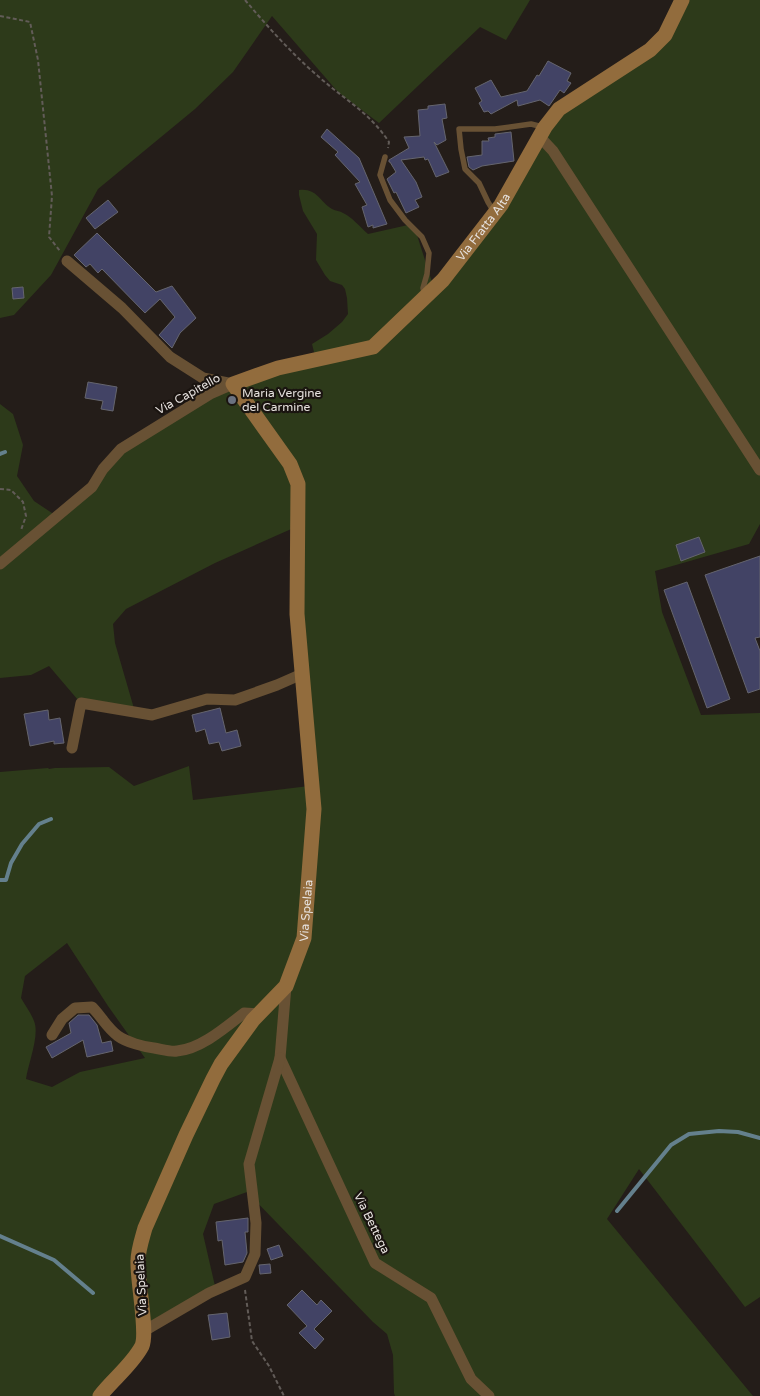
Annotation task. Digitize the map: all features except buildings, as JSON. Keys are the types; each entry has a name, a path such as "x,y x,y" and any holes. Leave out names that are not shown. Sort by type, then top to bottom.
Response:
{"street":[{"name":"Via Fratta Alta","path":"233,384 278,368 373,347 443,280 501,205 542,132 559,109 650,50 665,35 682,0"},
{"path":"542,132 760,470"},
{"name":"Via Capitello","path":"67,262 122,308 170,357 203,378 233,384"},
{"name":"Via Capitello","path":"0,564 92,487 103,469 121,449 210,394 233,384"},
{"name":"Via Spelaia","path":"100,1396 129,1364 142,1344 144,1331 138,1278 140,1244 145,1228 186,1135 221,1064 259,1014 286,986 304,938 314,809 297,614 298,484 290,464 233,384"},
{"path":"72,748 81,703 152,715 207,699 235,700 302,674"},
{"name":"Via Bettega","path":"245,1277 255,1254 256,1223 250,1164 280,1058 286,986"},
{"path":"52,1035 62,1019 75,1008 92,1007 119,1037 145,1047 177,1051 197,1046 221,1031 244,1013 259,1014"},
{"name":"Via Bettega","path":"280,1058 375,1263 431,1298 471,1379 489,1396"},
{"path":"144,1331 209,1293 245,1277"}],"lane":[{"path":"495,213 479,183 465,169 459,129 495,129 531,124 542,132"},
{"path":"385,158 380,174 390,200 405,220 422,237 428,253 427,274 423,288 425,297"}],"path":[{"path":"245,0 280,41 319,77 361,109 379,127 390,142 385,158"},
{"path":"0,16 30,22 38,60 52,196 49,237 67,262"},
{"path":"0,489 11,490 24,502 26,516 20,533"},
{"path":"245,1277 252,1341 269,1366 284,1396"}],"green space":[{"path":"0,0 530,0 506,40 480,27 379,123 338,92 272,16 233,72 195,109 98,189 51,275 14,315 0,318"},
{"path":"674,0 760,0 760,524 749,544 655,571 662,612 701,715 760,713 760,1297 745,1307 639,1169 607,1219 753,1396 395,1396 393,1355 387,1334 373,1322 247,1192 214,1204 203,1234 215,1286 144,1326 144,1339 101,1396 0,1396 0,772 48,768 109,767 134,786 189,766 193,800 309,786 298,526 215,563 126,609 113,624 115,643 135,712 78,700 49,666 31,675 0,678 0,404 13,414 23,445 17,476 34,501 55,515 87,493 120,451 235,384 316,360 312,344 342,322 348,314 347,298 342,285 330,281 316,260 317,234 303,211 299,190 314,193 332,209 350,217 368,234 408,225 417,235 432,282 480,232 560,110 655,40","holes":["67,943 145,1058 80,1072 52,1087 26,1079 36,1034 34,1021 21,998 25,976"]}],"waterway":[{"path":"0,454 5,452"},
{"path":"0,880 6,880 11,863 22,844 39,824 51,819"},
{"path":"617,1211 671,1145 689,1134 719,1131 738,1132 760,1138"},
{"path":"0,1236 54,1260 93,1293"}],"place":[{"name":"Maria Vergine del Carmine","path":"232,400"}]}
